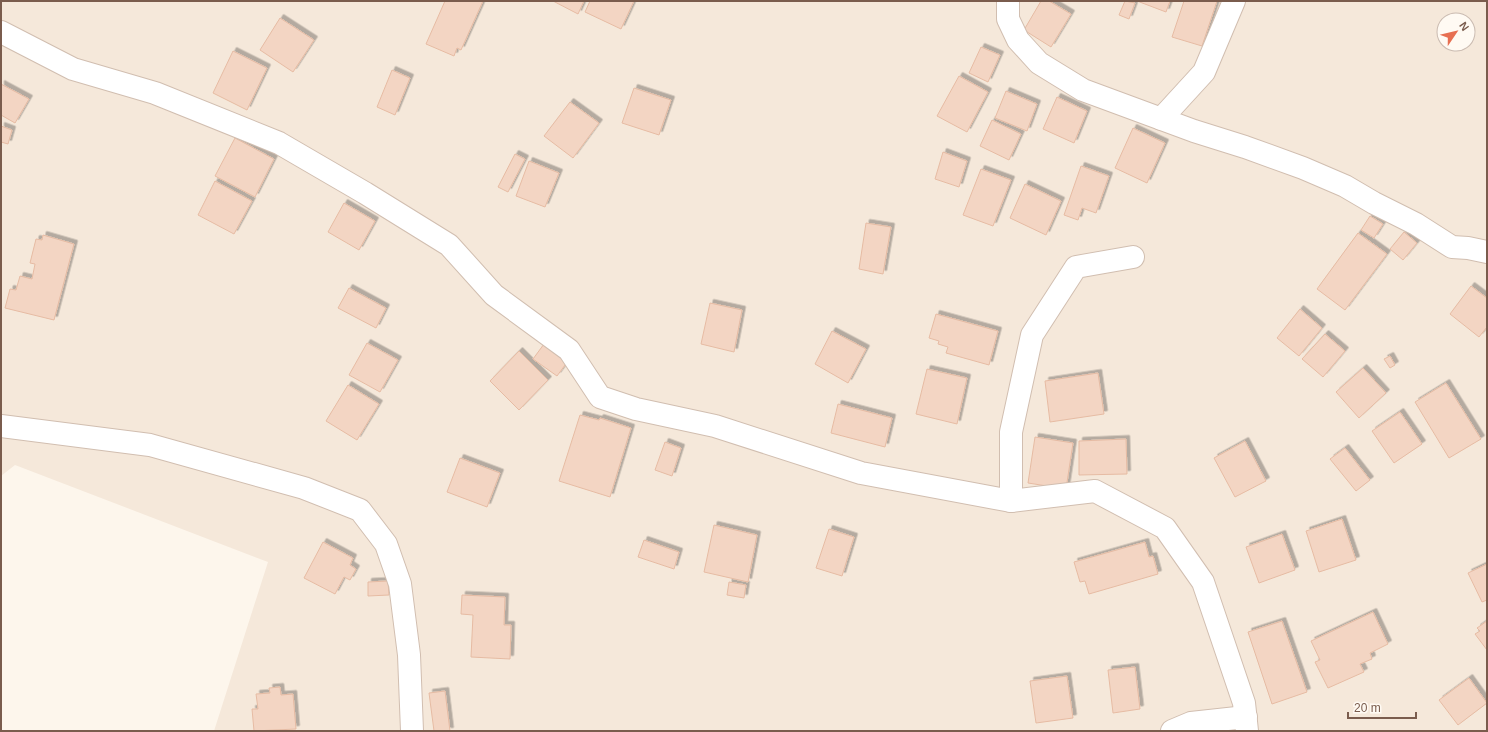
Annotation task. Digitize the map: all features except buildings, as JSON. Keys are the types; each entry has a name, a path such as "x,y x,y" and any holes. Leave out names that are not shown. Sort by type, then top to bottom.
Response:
{"street":[{"path":"1008,1 1008,19 1018,40 1039,63 1083,90 1161,119 1303,168 1345,186 1374,203 1416,224 1452,247 1468,248 1487,252"},
{"path":"1161,119 1204,72 1234,1"},
{"path":"1,32 73,68 155,93 279,143 365,193 449,245 494,295 568,350 600,397 636,409 715,426 862,473 1011,501 1095,491 1165,528 1203,582 1244,703 1246,724 1191,723 1172,731"},
{"path":"1011,501 1011,432 1032,335 1076,266 1133,257"},
{"path":"1,426 150,445 304,488 360,510 386,544 400,584 409,655 412,731"}],"shaded area":[{"path":"1,1 1487,1 1487,731 214,731 268,562 15,465 1,476"}]}
